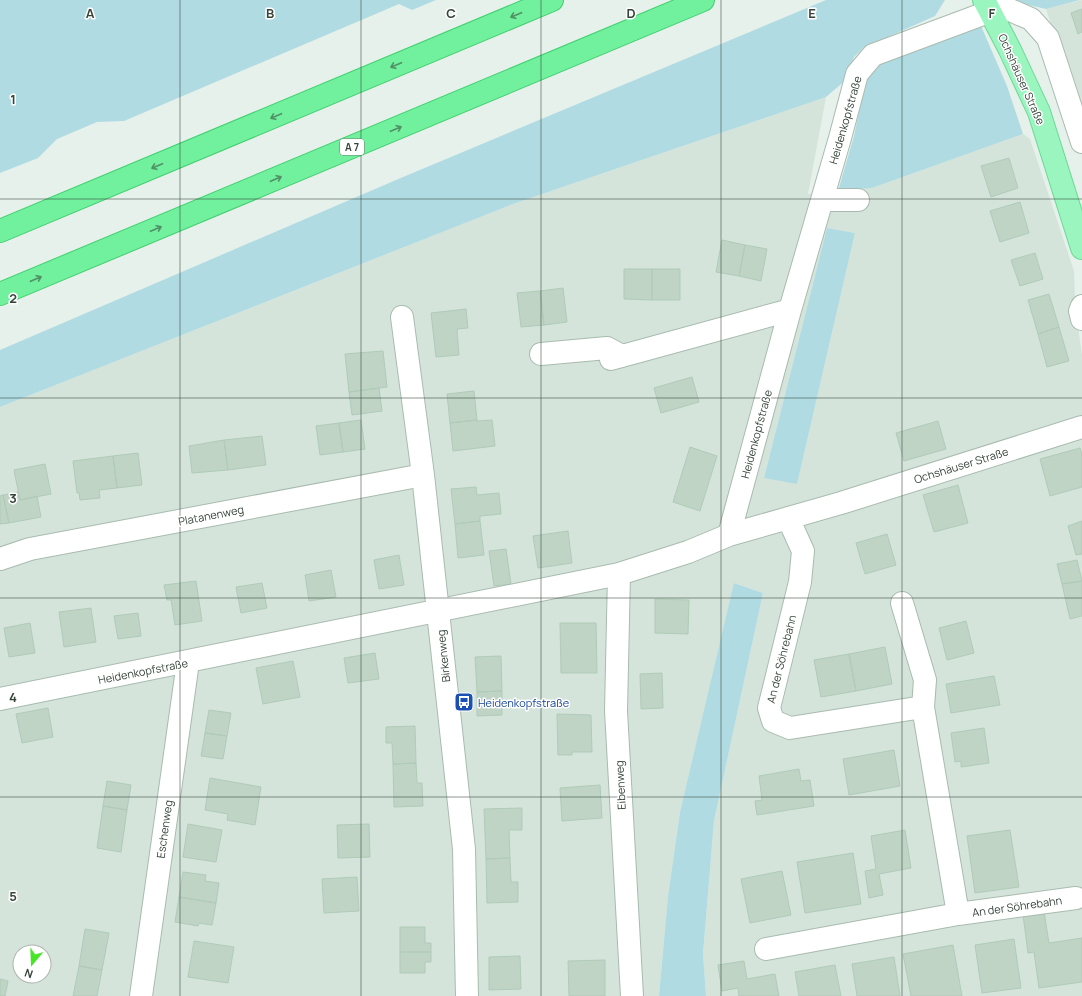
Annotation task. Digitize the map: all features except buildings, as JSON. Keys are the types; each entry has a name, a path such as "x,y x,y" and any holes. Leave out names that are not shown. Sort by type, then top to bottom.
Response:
{"highway":[{"path":"0,231 552,0"},
{"name":"A 7","path":"0,294 703,0"}],"main road":[{"name":"Ochshäuser Straße","path":"987,6 1039,112 1082,248"}],"street":[{"path":"987,6 1010,10 1031,18 1048,38 1082,142"},
{"name":"Heidenkopfstraße","path":"729,535 790,310 857,74 873,55 987,6"},
{"path":"822,200 858,200"},
{"path":"1082,306 1080,311 1082,319"},
{"path":"541,354 607,348 616,357 790,310"},
{"name":"Birkenweg","path":"402,317 423,475 464,849 467,996"},
{"name":"Ochshäuser Straße","path":"841,503 1082,427"},
{"name":"Platanenweg","path":"0,559 30,549 423,475"},
{"name":"Heidenkopfstraße","path":"0,699 188,662 438,609 619,574 688,552 729,535 841,503"},
{"name":"An der Söhrebahn","path":"788,518 803,552 800,582 769,708 773,721 790,728 923,707"},
{"name":"Eibenweg","path":"619,574 616,710 632,996"},
{"name":"An der Söhrebahn","path":"902,603 925,680 923,707 958,914"},
{"name":"Eschenweg","path":"141,996 188,662"},
{"name":"An der Söhrebahn","path":"766,949 958,914 1076,898"}],"shaded area":[{"path":"0,0 436,0 412,10 399,4 124,121 97,122 57,139 38,158 0,173"},
{"path":"826,0 945,0 935,16 863,48 854,57 847,79 826,97 513,204 0,407 0,350 396,180"},
{"path":"1014,0 1080,0 1046,9 1016,2"},
{"path":"1082,0 1082,121 1046,9"},
{"path":"981,26 1007,86 1023,134 872,188 838,191 854,136 866,78 878,60"},
{"path":"826,97 808,194 872,188 1023,134 1030,139 1074,271 1075,304 1082,356 1082,996 706,996 703,954 714,821 763,593 735,583 680,812 668,896 659,996 0,996 0,407 513,204","holes":["827,228 855,233 797,483 764,478"]},
{"path":"827,228 855,233 797,484 764,478"},
{"path":"734,583 763,593 714,821 703,954 706,996 659,996 668,896 680,812"}],"place":[{"name":"Heidenkopfstraße","path":"464,702"}]}
